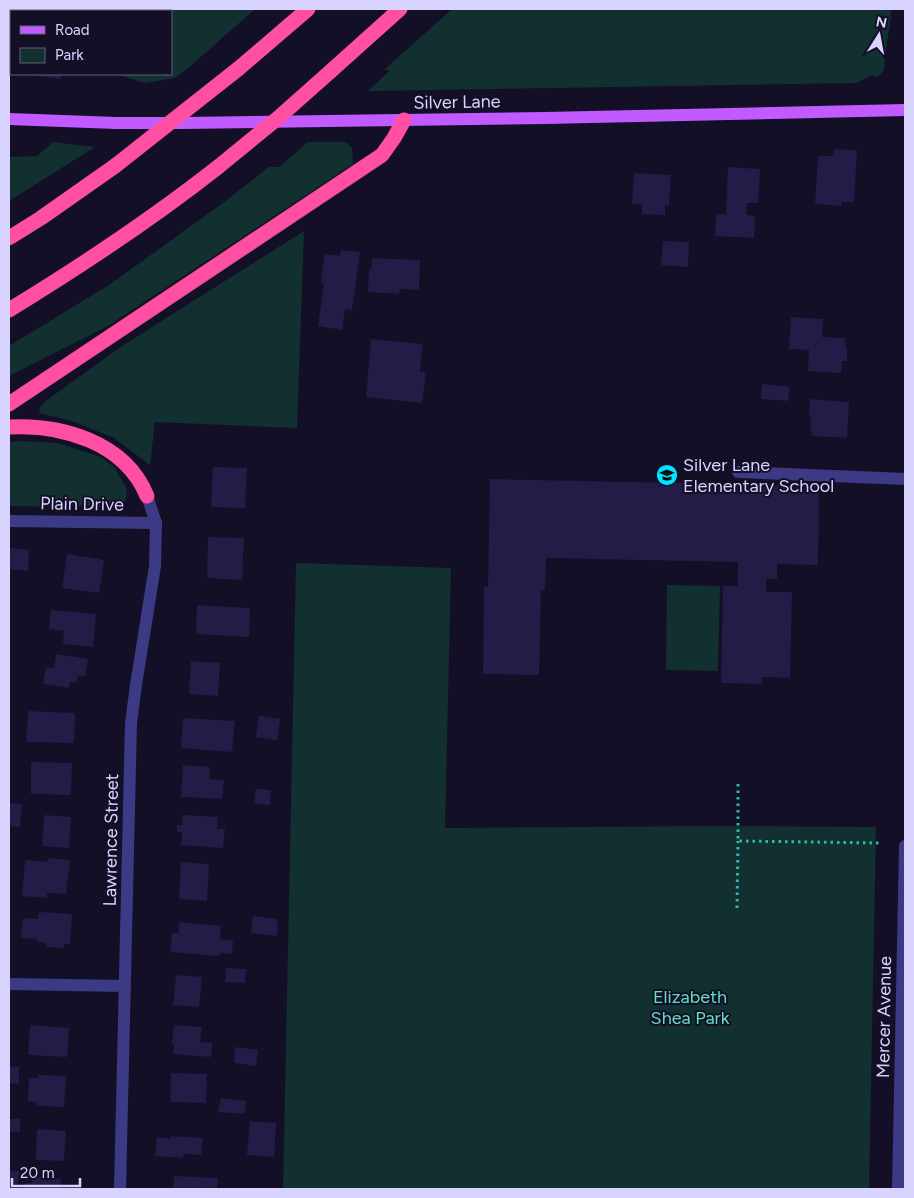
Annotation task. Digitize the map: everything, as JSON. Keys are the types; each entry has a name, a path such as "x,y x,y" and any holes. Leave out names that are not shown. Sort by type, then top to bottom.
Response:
{"highway":[{"path":"9,238 115,166 238,69 308,9"},
{"path":"9,310 62,278 190,189 296,103 400,9"},
{"path":"9,404 382,155 404,120"},
{"path":"9,426 66,432 101,446 120,459 135,474 147,496"}],"main road":[{"name":"Silver Lane","path":"9,119 175,123 905,110"}],"street":[{"path":"738,472 905,479"},
{"name":"Lawrence Street","path":"120,1189 131,723 155,566 156,523 147,496"},
{"name":"Plain Drive","path":"9,521 156,523"},
{"name":"Mercer Avenue","path":"898,1189 903,1026 905,846"},
{"path":"9,984 125,986"}],"path":[{"path":"737,908 738,784"},
{"path":"738,841 880,843"}],"green space":[{"path":"255,9 175,78 145,83 121,75 172,75 172,10 128,10"},
{"path":"452,9 891,9 884,70 877,78 873,75 856,83 368,91 390,70 384,70"},
{"path":"53,142 95,147 9,201 9,157 37,156"},
{"path":"308,142 346,142 352,148 353,164 108,326 9,376 9,346 109,285 219,206 269,167 279,167"},
{"path":"304,231 297,428 155,421 150,465 114,438 72,421 39,413 40,407 47,400 122,346"},
{"path":"9,442 58,443 101,457 115,468 127,490 125,501 118,504 59,507 9,506"},
{"name":"Elizabeth Shea Park","path":"296,563 451,568 445,828 876,827 869,1189 283,1189"},
{"path":"667,585 720,586 718,671 666,670"}],"building":[{"path":"29,75 62,75 61,79"},
{"path":"834,149 857,150 854,202 841,202 841,206 815,204 818,156 833,156"},
{"path":"728,167 760,169 758,203 747,203 746,215 755,216 754,238 715,236 716,214 726,214"},
{"path":"634,173 671,175 669,205 665,205 665,215 642,214 642,204 632,204"},
{"path":"663,241 689,242 688,267 661,265"},
{"path":"341,250 360,252 352,310 345,309 342,330 318,326 324,284 321,283 325,254 340,256"},
{"path":"372,258 420,260 419,290 400,289 399,294 368,292 369,270 371,270"},
{"path":"791,317 823,319 822,337 845,338 847,361 842,361 841,373 808,371 809,350 789,349"},
{"path":"371,339 423,344 420,372 426,372 422,403 366,397"},
{"path":"762,384 790,387 788,401 761,399"},
{"path":"810,399 849,402 847,438 811,436"},
{"path":"213,467 247,468 245,508 211,507"},
{"path":"490,479 819,486 818,565 777,564 777,579 766,579 766,592 792,592 790,678 762,677 762,684 721,683 723,586 738,586 738,562 547,558 545,590 541,590 539,675 483,674 484,587 488,587"},
{"path":"208,537 244,538 242,580 207,578"},
{"path":"9,548 29,550 28,571 9,569"},
{"path":"67,554 104,560 99,593 62,588"},
{"path":"197,605 250,608 249,637 196,634"},
{"path":"51,610 96,614 93,647 63,644 64,631 49,629"},
{"path":"56,654 88,659 85,677 78,676 76,683 70,682 69,688 43,684 46,667 54,668"},
{"path":"191,661 220,663 218,696 189,694"},
{"path":"28,711 75,713 74,743 26,742"},
{"path":"259,716 280,719 277,740 256,737"},
{"path":"183,718 235,721 232,752 181,748"},
{"path":"31,762 72,763 71,795 31,794"},
{"path":"183,765 210,767 209,779 224,780 222,799 181,797"},
{"path":"256,789 271,790 270,805 254,804"},
{"path":"9,803 22,804 20,827 9,826"},
{"path":"44,815 71,817 69,848 42,846"},
{"path":"183,815 218,817 217,829 225,829 223,848 181,845 182,832 177,832 177,825 182,825"},
{"path":"48,858 70,860 66,894 47,893 47,898 22,896 25,860 47,862"},
{"path":"181,862 209,864 207,901 179,899"},
{"path":"39,912 72,914 70,944 64,944 64,948 46,947 46,943 37,942 37,939 21,938 23,918 38,919"},
{"path":"253,916 278,919 277,936 251,933"},
{"path":"179,922 221,926 220,939 233,940 232,954 221,953 218,956 170,952 172,933 179,933"},
{"path":"226,968 246,969 245,983 225,982"},
{"path":"176,975 202,977 199,1007 173,1005"},
{"path":"30,1025 69,1028 67,1057 28,1055"},
{"path":"174,1025 202,1027 200,1042 212,1043 211,1057 173,1054"},
{"path":"235,1047 258,1050 256,1066 234,1063"},
{"path":"9,1066 19,1067 19,1084 9,1083"},
{"path":"171,1073 207,1074 206,1103 170,1102"},
{"path":"38,1075 66,1076 64,1107 36,1106 36,1102 28,1101 29,1078 38,1078"},
{"path":"221,1098 246,1101 244,1114 218,1112"},
{"path":"9,1119 20,1119 20,1132 9,1132"},
{"path":"250,1121 276,1123 274,1157 247,1155"},
{"path":"37,1129 66,1131 64,1161 36,1160"},
{"path":"171,1136 203,1138 201,1155 185,1154 182,1158 155,1156 157,1137 171,1139"},
{"path":"9,1170 19,1171 18,1184 9,1183"},
{"path":"174,1176 218,1178 217,1189 173,1189"},
{"path":"32,1177 61,1179 60,1189 25,1189 25,1183 32,1183"}],"place":[{"name":"Silver Lane Elementary School","path":"667,475"}]}
